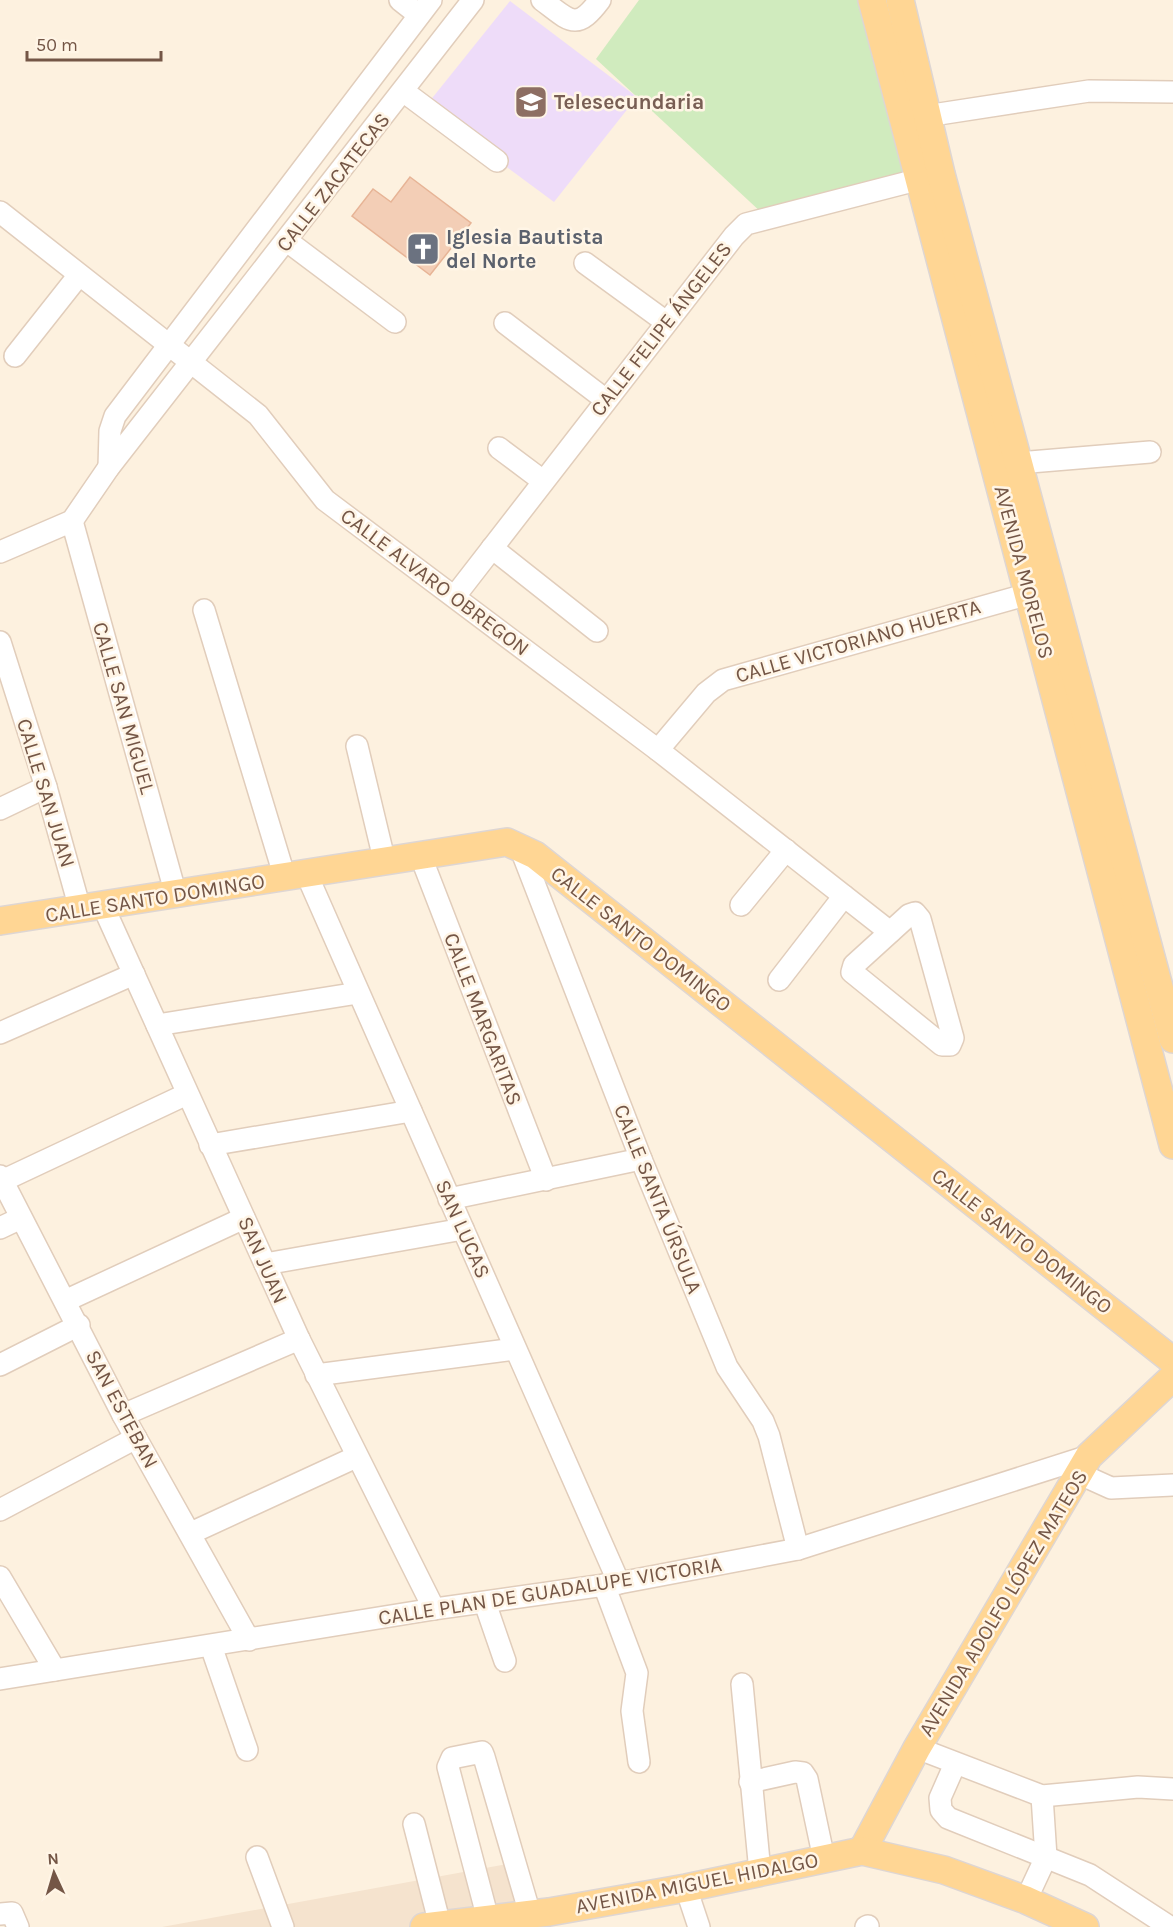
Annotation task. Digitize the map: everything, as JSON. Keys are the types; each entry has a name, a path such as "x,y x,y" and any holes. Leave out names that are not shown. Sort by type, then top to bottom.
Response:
{"main road":[{"name":"AVENIDA MORELOS","path":"872,0 930,176 1018,463 1041,590 1146,1041 1173,1145"},
{"name":"AVENIDA MORELOS","path":"900,0 926,116 930,176 1041,590 1172,1036"},
{"name":"CALLE SANTO DOMINGO","path":"0,921 385,863 507,842 535,855 1173,1361"},
{"name":"AVENIDA ADOLFO LÓPEZ MATEOS","path":"862,1851 917,1748 1085,1465 1173,1377"},
{"name":"AVENIDA MIGUEL HIDALGO","path":"432,1926 488,1919 544,1918 862,1851"},
{"path":"862,1851 944,1870 1026,1900 1085,1927"}],"street":[{"path":"400,0 425,7"},
{"name":"CALLE ZACATECAS","path":"72,521 109,467 473,0"},
{"path":"542,0 568,20 579,22 587,17 600,0"},
{"name":"CALLE ZACATECAS","path":"109,467 110,431 114,416 425,7"},
{"path":"403,91 497,161"},
{"path":"926,116 1089,91 1173,92"},
{"name":"CALLE FELIPE ÁNGELES","path":"455,596 666,322 746,224 930,176"},
{"name":"CALLE ALVARO OBREGON","path":"0,212 258,415 325,500 658,750 890,932"},
{"path":"286,241 395,322"},
{"path":"245,245 269,264"},
{"path":"585,263 666,322"},
{"path":"15,356 80,275"},
{"path":"505,323 606,400"},
{"path":"499,448 543,481"},
{"path":"1018,463 1150,452"},
{"path":"0,552 72,521"},
{"name":"CALLE SAN MIGUEL","path":"72,521 177,895"},
{"path":"492,548 597,631"},
{"name":"CALLE VICTORIANO HUERTA","path":"658,750 706,693 723,680 1041,590"},
{"name":"SAN LUCAS","path":"204,610 296,876 358,993 411,1111 515,1349 611,1584 637,1673 632,1711 639,1762"},
{"name":"CALLE SAN JUAN","path":"0,642 5,679 92,908"},
{"path":"357,746 385,863"},
{"path":"0,809 46,787"},
{"name":"CALLE SANTA ÚRSULA","path":"520,847 641,1159 727,1368 763,1421 769,1436 798,1549"},
{"path":"741,905 786,850"},
{"name":"CALLE MARGARITAS","path":"421,857 546,1180"},
{"path":"779,980 844,896"},
{"name":"SAN JUAN","path":"92,908 134,974 316,1375 434,1609"},
{"path":"915,913 920,920 953,1038 950,1045 942,1045 852,972 854,965 890,932 909,915 915,913"},
{"path":"0,1033 134,974"},
{"path":"157,1025 358,993"},
{"path":"1146,1041 1172,1036"},
{"path":"1,1178 187,1094"},
{"path":"210,1145 411,1111"},
{"path":"449,1199 641,1159"},
{"name":"SAN ESTEBAN","path":"1,1178 79,1325 123,1415 249,1640"},
{"path":"0,1228 21,1218"},
{"path":"65,1300 244,1218"},
{"path":"265,1264 463,1229"},
{"path":"0,1365 79,1325"},
{"path":"123,1415 299,1339"},
{"path":"316,1375 515,1349"},
{"path":"0,1510 136,1438"},
{"path":"191,1533 356,1456"},
{"path":"1085,1465 1111,1488 1173,1485"},
{"name":"CALLE PLAN DE GUADALUPE VICTORIA","path":"0,1679 434,1609 611,1584 798,1549 1085,1465"},
{"path":"0,1577 55,1670"},
{"path":"485,1603 505,1661"},
{"path":"211,1646 247,1750"},
{"path":"742,1684 760,1872"},
{"path":"917,1748 1042,1796 1138,1787 1173,1789"},
{"path":"488,1919 448,1767 452,1758 477,1752 482,1752 484,1756 544,1918"},
{"path":"955,1764 940,1797 941,1810 948,1818 1090,1875 1170,1927"},
{"path":"750,1782 795,1772 803,1773 807,1779 824,1859"},
{"path":"1026,1900 1046,1857 1042,1796"},
{"path":"414,1824 432,1926"},
{"path":"257,1857 283,1927"},
{"path":"686,1888 699,1927"},
{"path":"0,1914 12,1913 18,1927"}],"shaded area":[{"name":"Telesecundaria","path":"510,1 637,97 554,202 425,107"},
{"path":"524,1861 547,1927 162,1927"}],"green space":[{"path":"639,0 867,0 910,174 763,214 596,59"}],"building":[{"name":"Iglesia Bautista del Norte","path":"410,177 471,223 430,275 352,216 373,189 391,202"}],"place":[{"name":"Telesecundaria","path":"531,102"},
{"name":"Iglesia Bautista del Norte","path":"423,249"}]}
